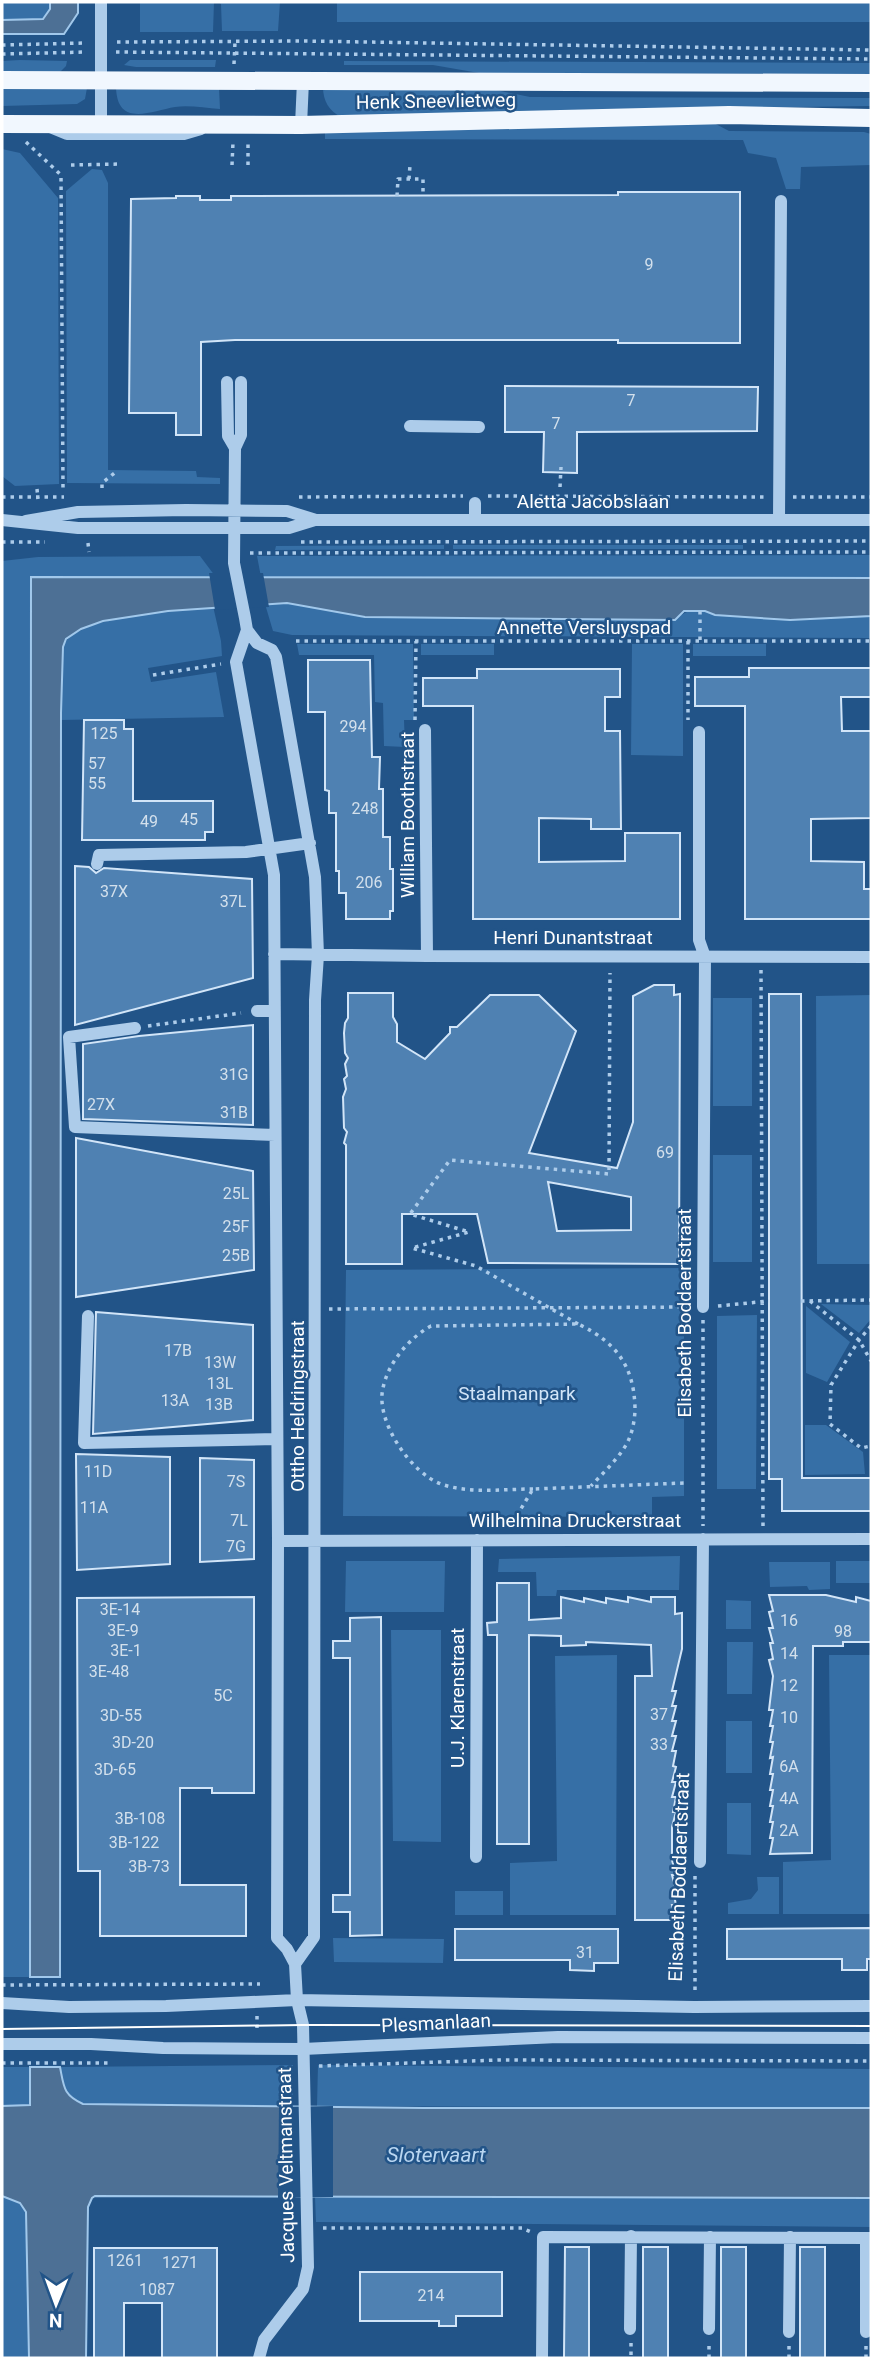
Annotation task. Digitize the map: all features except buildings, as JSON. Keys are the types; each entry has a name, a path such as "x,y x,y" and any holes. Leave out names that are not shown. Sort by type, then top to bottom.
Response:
{"main road":[{"name":"Henk Sneevlietweg","path":"2,80 871,83"},
{"name":"Henk Sneevlietweg","path":"2,124 301,125 729,115 871,118"}],"street":[{"path":"101,2 101,124"},
{"path":"301,125 303,81"},
{"path":"43,124 67,134 184,134 225,124"},
{"path":"779,520 781,201"},
{"path":"227,382 228,436 235,449"},
{"path":"235,449 241,435 241,382"},
{"path":"410,426 480,427"},
{"name":"Ottho Heldringstraat","path":"235,449 234,558 246,624 257,643 272,650 276,657 315,877 318,955 314,1937 295,1964"},
{"path":"475,499 475,520"},
{"name":"Aletta Jacobslaan","path":"2,520 78,528 234,519 289,528 316,520 871,520"},
{"name":"Ottho Heldringstraat","path":"246,624 236,662 274,875 278,1541 277,1938 295,1964 297,2000"},
{"name":"William Boothstraat","path":"425,730 427,956"},
{"name":"Elisabeth Boddaertstraat","path":"699,733 699,940 705,957 703,1307"},
{"path":"97,864 99,855 246,852 310,844"},
{"name":"Henri Dunantstraat","path":"274,954 871,957"},
{"path":"257,1011 274,1011"},
{"path":"135,1028 69,1037 75,1128 275,1135"},
{"name":"Ottho Heldringstraat","path":"88,1316 84,1443 276,1439"},
{"name":"Elisabeth Boddaertstraat","path":"700,1862 703,1539"},
{"name":"Wilhelmina Druckerstraat","path":"278,1541 871,1539"},
{"name":"U.J. Klarenstraat","path":"476,1857 477,1540"},
{"name":"Plesmanlaan","path":"2,2004 69,2007 166,2006 297,2000 694,2007 871,2006"},
{"name":"Jacques Veltmanstraat","path":"259,2358 264,2340 303,2289 308,2267 303,2025 297,2000"},
{"name":"Plesmanlaan","path":"2,2044 303,2049 558,2037 871,2038"},
{"path":"542,2358 543,2236 868,2238 866,2332"},
{"path":"630,2329 631,2236"},
{"path":"709,2329 710,2237"},
{"path":"789,2332 790,2237"}],"path":[{"path":"234,42 234,81"},
{"path":"2,54 234,42 871,50"},
{"path":"2,45 234,54 871,59"},
{"path":"225,124 232,165"},
{"path":"22,138 61,175 63,488"},
{"path":"71,165 120,164"},
{"path":"409,179 410,165"},
{"path":"397,196 398,179 423,179 423,196"},
{"path":"560,487 561,467"},
{"path":"102,486 117,471"},
{"path":"37,489 38,504"},
{"path":"2,497 74,497"},
{"path":"292,497 871,497"},
{"path":"747,541 747,552"},
{"path":"859,541 859,552"},
{"path":"291,542 871,541"},
{"path":"2,542 51,542"},
{"path":"76,542 88,542"},
{"path":"448,542 448,552"},
{"path":"234,558 448,552 871,552"},
{"path":"700,611 700,641"},
{"name":"Annette Versluyspad","path":"296,641 871,641"},
{"name":"William Boothstraat","path":"416,641 415,720 425,720 425,730"},
{"path":"688,641 688,722 699,722 699,733"},
{"path":"153,675 226,663"},
{"path":"591,1486 628,1443 635,1418 634,1388 628,1368 617,1352 597,1333 476,1266 412,1248 469,1232 410,1214 450,1160 609,1174 610,956"},
{"path":"761,957 763,1539"},
{"path":"135,1028 257,1011"},
{"path":"801,1301 871,1300"},
{"path":"317,1309 703,1307 769,1301"},
{"path":"810,1301 859,1340 871,1360"},
{"name":"Elisabeth Boddaertstraat","path":"703,1307 703,1539"},
{"path":"578,1324 431,1326 424,1330 406,1346 388,1371 382,1391 384,1413 402,1452 414,1466 439,1483 461,1489 684,1483"},
{"path":"871,1325 831,1385 830,1423 861,1448 871,1446"},
{"path":"516,1541 516,1517 533,1489"},
{"name":"Elisabeth Boddaertstraat","path":"695,1992 695,1863 700,1862"},
{"path":"257,2048 258,1984"},
{"path":"304,2067 500,2060 871,2061"},
{"path":"306,2228 522,2228 543,2236"}],"green space":[{"path":"2,2 50,2 50,9 43,19 2,20"},
{"path":"140,2 214,2 213,32 140,32"},
{"path":"218,2 280,2 278,31 222,31 221,4"},
{"path":"337,2 871,2 871,22 337,22"},
{"path":"130,60 216,60 215,67 124,65"},
{"path":"2,61 67,61 59,73 2,75"},
{"path":"344,61 871,63 871,74 479,73 433,65 344,65"},
{"path":"116,87 219,88 220,109 180,106 137,114 122,108"},
{"path":"323,87 486,88 530,97 871,98 871,106 573,110 341,117 328,105"},
{"path":"2,88 87,88 85,99 77,104 2,106"},
{"path":"712,122 729,131 864,132 871,134 871,165 801,167 800,189 786,189 776,158 748,153 743,140 325,139 325,130"},
{"path":"2,149 20,153 58,198 59,484 15,486 2,476"},
{"path":"92,169 102,170 108,183 108,470 196,471 197,477 220,478 220,484 67,483 66,191"},
{"path":"444,545 444,549 275,550 276,546"},
{"path":"453,545 743,545 743,549 453,549"},
{"path":"871,555 871,578 261,577 257,556"},
{"path":"200,556 215,576 31,578 30,1977 2,1977 2,561 38,557"},
{"path":"287,603 365,617 675,620 684,613 699,610 715,615 790,620 871,616 871,638 292,635 273,631 265,604"},
{"path":"213,606 222,656 148,668 151,682 216,672 224,717 61,720 62,652 64,645 73,635 88,627 132,616"},
{"path":"297,644 413,644 414,720 404,720 405,747 384,746 383,703 375,702 374,655 299,655"},
{"path":"421,644 494,644 494,655 421,655"},
{"path":"632,644 683,644 683,756 631,755"},
{"path":"693,644 766,644 766,656 693,656"},
{"path":"871,995 871,1264 817,1264 816,996"},
{"path":"713,998 752,998 752,1106 713,1106"},
{"path":"713,1155 752,1155 752,1262 713,1262"},
{"name":"Staalmanpark","path":"684,1268 684,1496 652,1497 652,1517 343,1516 346,1270"},
{"path":"821,1304 871,1305 871,1319 859,1333"},
{"path":"806,1306 850,1342 827,1382 806,1373"},
{"path":"757,1315 756,1489 717,1489 717,1316"},
{"path":"805,1425 826,1425 863,1452 865,1474 805,1475"},
{"path":"680,1556 679,1590 557,1590 556,1596 537,1596 536,1572 498,1572 499,1559"},
{"path":"346,1561 445,1561 444,1612 345,1612"},
{"path":"836,1561 871,1561 871,1583 836,1583"},
{"path":"769,1562 830,1562 830,1589 809,1590 807,1586 770,1587"},
{"path":"726,1600 751,1601 751,1629 726,1629"},
{"path":"391,1630 441,1630 441,1842 393,1841"},
{"path":"727,1642 753,1642 752,1694 727,1694"},
{"path":"617,1655 616,1915 510,1915 510,1863 557,1861 555,1656"},
{"path":"829,1655 871,1655 871,1914 783,1914 783,1862 831,1860"},
{"path":"726,1721 752,1721 752,1773 726,1773"},
{"path":"727,1803 751,1803 751,1855 727,1854"},
{"path":"757,1877 779,1877 779,1914 728,1914 728,1903 751,1899 758,1890"},
{"path":"455,1891 503,1891 503,1915 455,1915"},
{"path":"333,1938 444,1939 443,1963 334,1962"},
{"path":"293,2065 293,2107 83,2104 68,2094 60,2067"},
{"path":"318,2065 871,2069 871,2108 317,2106"},
{"path":"2,2067 30,2067 29,2106 2,2106"},
{"path":"2,2196 20,2203 26,2212 29,2358 2,2358"},
{"path":"315,2197 871,2198 871,2227 316,2222"}],"water":[{"path":"50,2 78,2 78,13 64,34 2,34 2,20 43,19 50,9"},
{"path":"31,577 871,578 871,616 790,620 684,611 675,620 365,617 287,603 168,611 103,621 81,629 66,639 63,647 61,713 60,1977 30,1977"},
{"name":"Slotervaart","path":"30,2067 60,2067 68,2094 83,2104 423,2108 871,2108 871,2198 95,2196 88,2207 86,2358 29,2358 26,2212 20,2203 2,2196 2,2106 30,2105"}],"pier":[{"path":"209,573 263,573 269,607 215,610"},
{"path":"333,2106 333,2197 278,2198 279,2107"}],"tram line":[{"path":"2,2029 303,2025 871,2026"}]}
